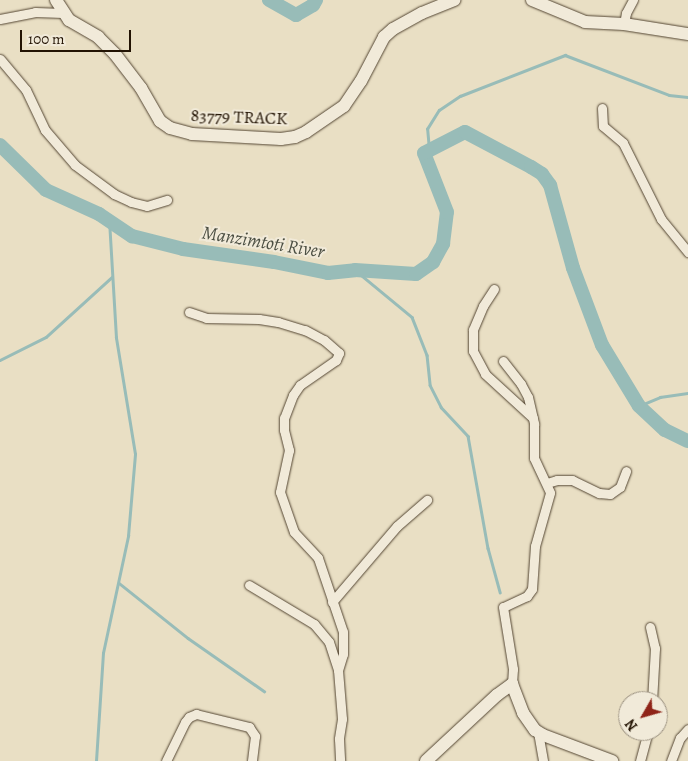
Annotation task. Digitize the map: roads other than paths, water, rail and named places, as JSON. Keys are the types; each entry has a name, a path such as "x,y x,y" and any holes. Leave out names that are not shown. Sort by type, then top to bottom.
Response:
{"street":[{"name":"83779 TRACK","path":"56,0 62,13 69,20 98,37 115,54 141,88 160,121 170,128 192,134 281,139 295,137 306,132 344,106 362,81 384,37 393,29 422,13 454,0"},
{"path":"532,0 585,22 624,24 688,34"},
{"path":"624,24 626,13 633,0"},
{"path":"0,19 35,12 62,13"},
{"path":"0,59 26,90 45,130 75,165 114,194 131,202 146,206 167,200"},
{"path":"602,108 603,126 623,143 661,219 688,252"},
{"path":"494,289 483,306 473,330 473,351 477,363 484,374 533,418"},
{"path":"189,312 206,318 259,319 278,322 305,330 324,340 339,353 336,360 300,385 293,395 284,418 284,430 289,450 280,492 294,532 318,558 344,632 338,670"},
{"path":"504,361 526,390 535,433 534,458 547,484 549,500 535,546 532,589 527,596 503,607 513,669 512,684 523,713 538,732 543,761"},
{"path":"547,484 557,480 572,480 599,492 610,494 620,486 626,470"},
{"path":"332,602 397,526 427,500"},
{"path":"249,585 314,624 329,642 338,670 342,719 339,739 340,761"},
{"path":"650,627 655,648 653,691"},
{"path":"426,761 497,695 512,684"},
{"path":"166,761 185,722 189,717 196,714 249,727 255,736 252,761"},
{"path":"671,761 680,738 688,729"},
{"path":"538,732 612,761"},
{"path":"640,761 645,741"}],"waterway":[{"name":"Manzimtoti River","path":"269,0 296,15 313,5 316,0"},
{"path":"429,150 427,129 439,110 460,96 565,55 669,95 688,97"},
{"name":"Manzimtoti River","path":"0,145 46,190 99,214 132,236 183,249 274,262 328,273 355,270 416,274 433,262 443,244 447,212 424,153 465,132 531,167 542,174 550,185 573,268 602,345 639,406 665,430 688,441"},
{"path":"96,761 103,653 128,536 135,454 116,338 109,220"},
{"path":"355,270 412,317 427,355 430,385 441,407 468,436 488,548 500,592"},
{"path":"0,360 46,337 112,277"},
{"path":"639,406 660,397 688,393"},
{"path":"119,583 188,638 264,691"}]}
